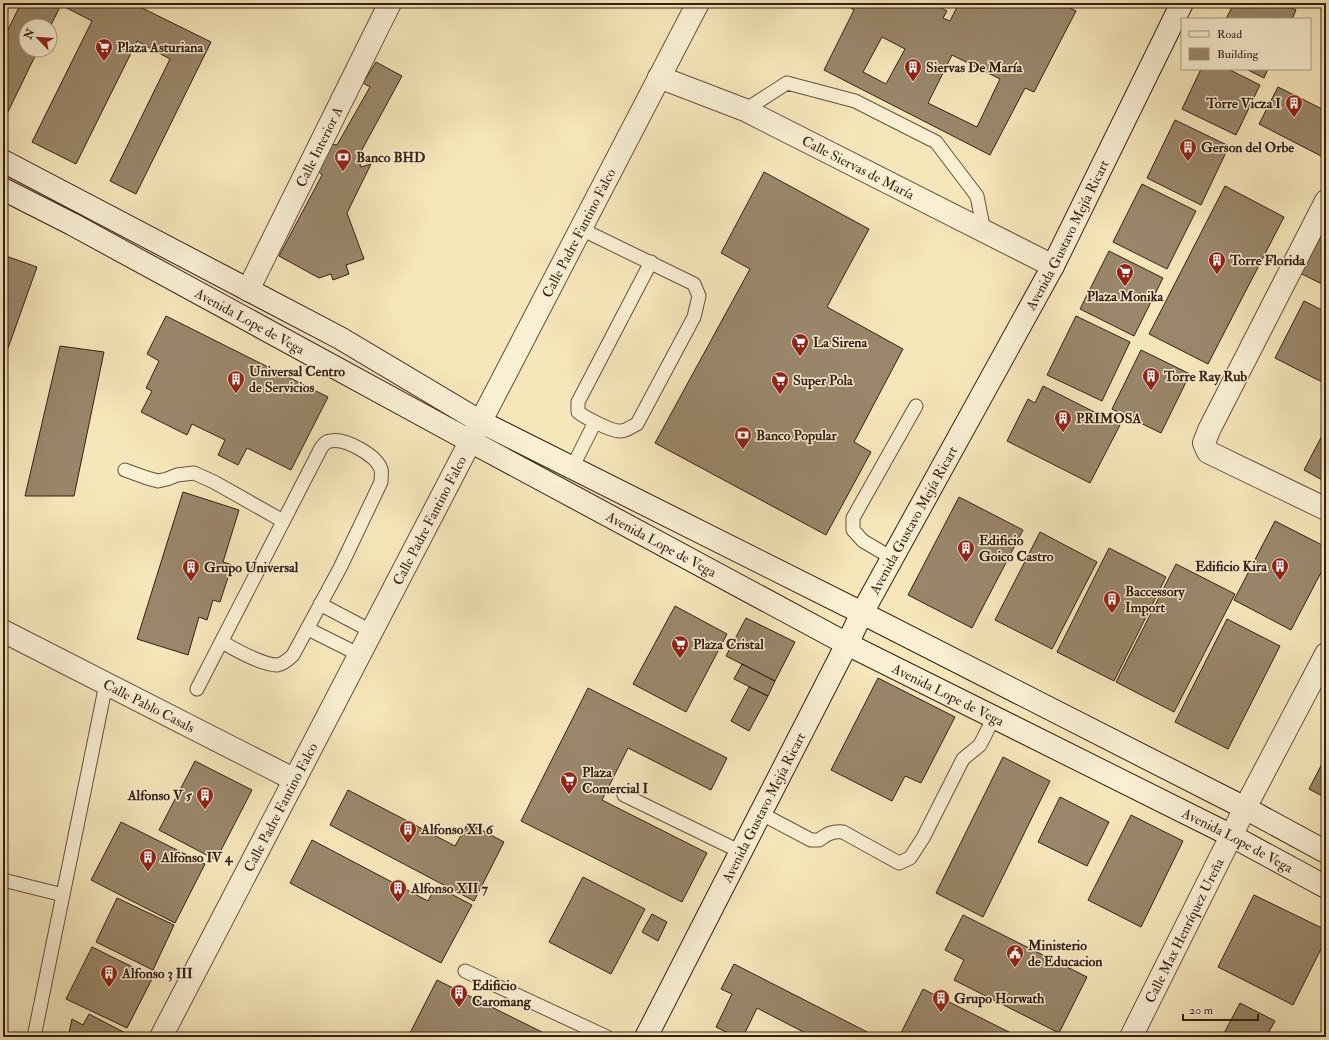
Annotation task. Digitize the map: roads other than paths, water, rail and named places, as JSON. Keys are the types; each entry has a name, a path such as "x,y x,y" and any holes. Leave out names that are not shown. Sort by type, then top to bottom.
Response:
{"street":[{"name":"Calle Interior A","path":"248,290 390,3"},
{"name":"Calle Padre Fantino Falco","path":"161,1037 698,3"},
{"name":"Avenida Gustavo Mejía Ricart","path":"646,1037 862,613 1053,266 1182,3"},
{"name":"Calle Siervas de María","path":"659,77 745,110 1053,266"},
{"name":"Avenida Lope de Vega","path":"3,161 340,338 481,422 862,613 1245,808 1326,852"},
{"name":"Avenida Lope de Vega","path":"3,189 72,224 847,644 1232,836 1326,887"},
{"path":"1326,201 1209,430 1204,443 1208,452 1326,509"},
{"name":"Calle Pablo Casals","path":"3,631 295,780"},
{"name":"Calle Max Henríquez Ureña","path":"1131,1037 1245,808 1326,654"}],"lane":[{"path":"745,110 787,83 855,101 929,138 936,142 977,196 984,231"},
{"path":"581,229 651,262 694,284 700,296 694,317 637,424 619,432 595,422 578,412 578,402 651,262"},
{"path":"892,558 864,541 853,530 854,518 916,406"},
{"path":"572,468 595,422"},
{"path":"198,690 222,642 321,448 326,442 332,440 340,441 364,451 381,467 381,482 340,568 293,655 279,665 270,664 240,653 222,642"},
{"path":"125,470 158,481 176,475 194,473 214,482 284,521"},
{"path":"320,604 371,631"},
{"path":"308,629 360,655"},
{"path":"34,1037 106,684"},
{"path":"760,814 811,840 819,840 827,834 835,831 843,832 900,863 910,858 923,838 963,759 980,745 994,717"},
{"path":"624,795 741,852"},
{"path":"3,880 63,895"},
{"path":"465,971 608,1037"}],"place":[{"name":"Plaza Asturiana","path":"104,62"},
{"name":"Siervas De María","path":"913,82"},
{"name":"Torre Vicza I","path":"1294,118"},
{"name":"Gerson del Orbe","path":"1188,162"},
{"name":"Banco BHD","path":"343,172"},
{"name":"Torre Florida","path":"1217,275"},
{"name":"Plaza Monika","path":"1125,287"},
{"name":"La Sirena","path":"800,357"},
{"name":"Torre Ray Rub","path":"1151,391"},
{"name":"Universal Centro de Servicios","path":"236,394"},
{"name":"Super Pola","path":"780,395"},
{"name":"PRIMOSA","path":"1063,433"},
{"name":"Banco Popular","path":"743,450"},
{"name":"Edificio Goico Castro","path":"966,563"},
{"name":"Edificio Kira","path":"1280,581"},
{"name":"Grupo Universal","path":"191,582"},
{"name":"Baccessory Import","path":"1112,614"},
{"name":"Plaza Cristal","path":"680,659"},
{"name":"Plaza Comercial I","path":"569,795"},
{"name":"Alfonso V 5","path":"205,810"},
{"name":"Alfonso XI 6","path":"408,844"},
{"name":"Alfonso IV 4","path":"148,872"},
{"name":"Alfonso XII 7","path":"398,903"},
{"name":"Ministerio de Educacion","path":"1015,968"},
{"name":"Alfonso 3 III","path":"109,988"},
{"name":"Edificio Caromang","path":"459,1008"},
{"name":"Grupo Horwath","path":"941,1013"}]}
